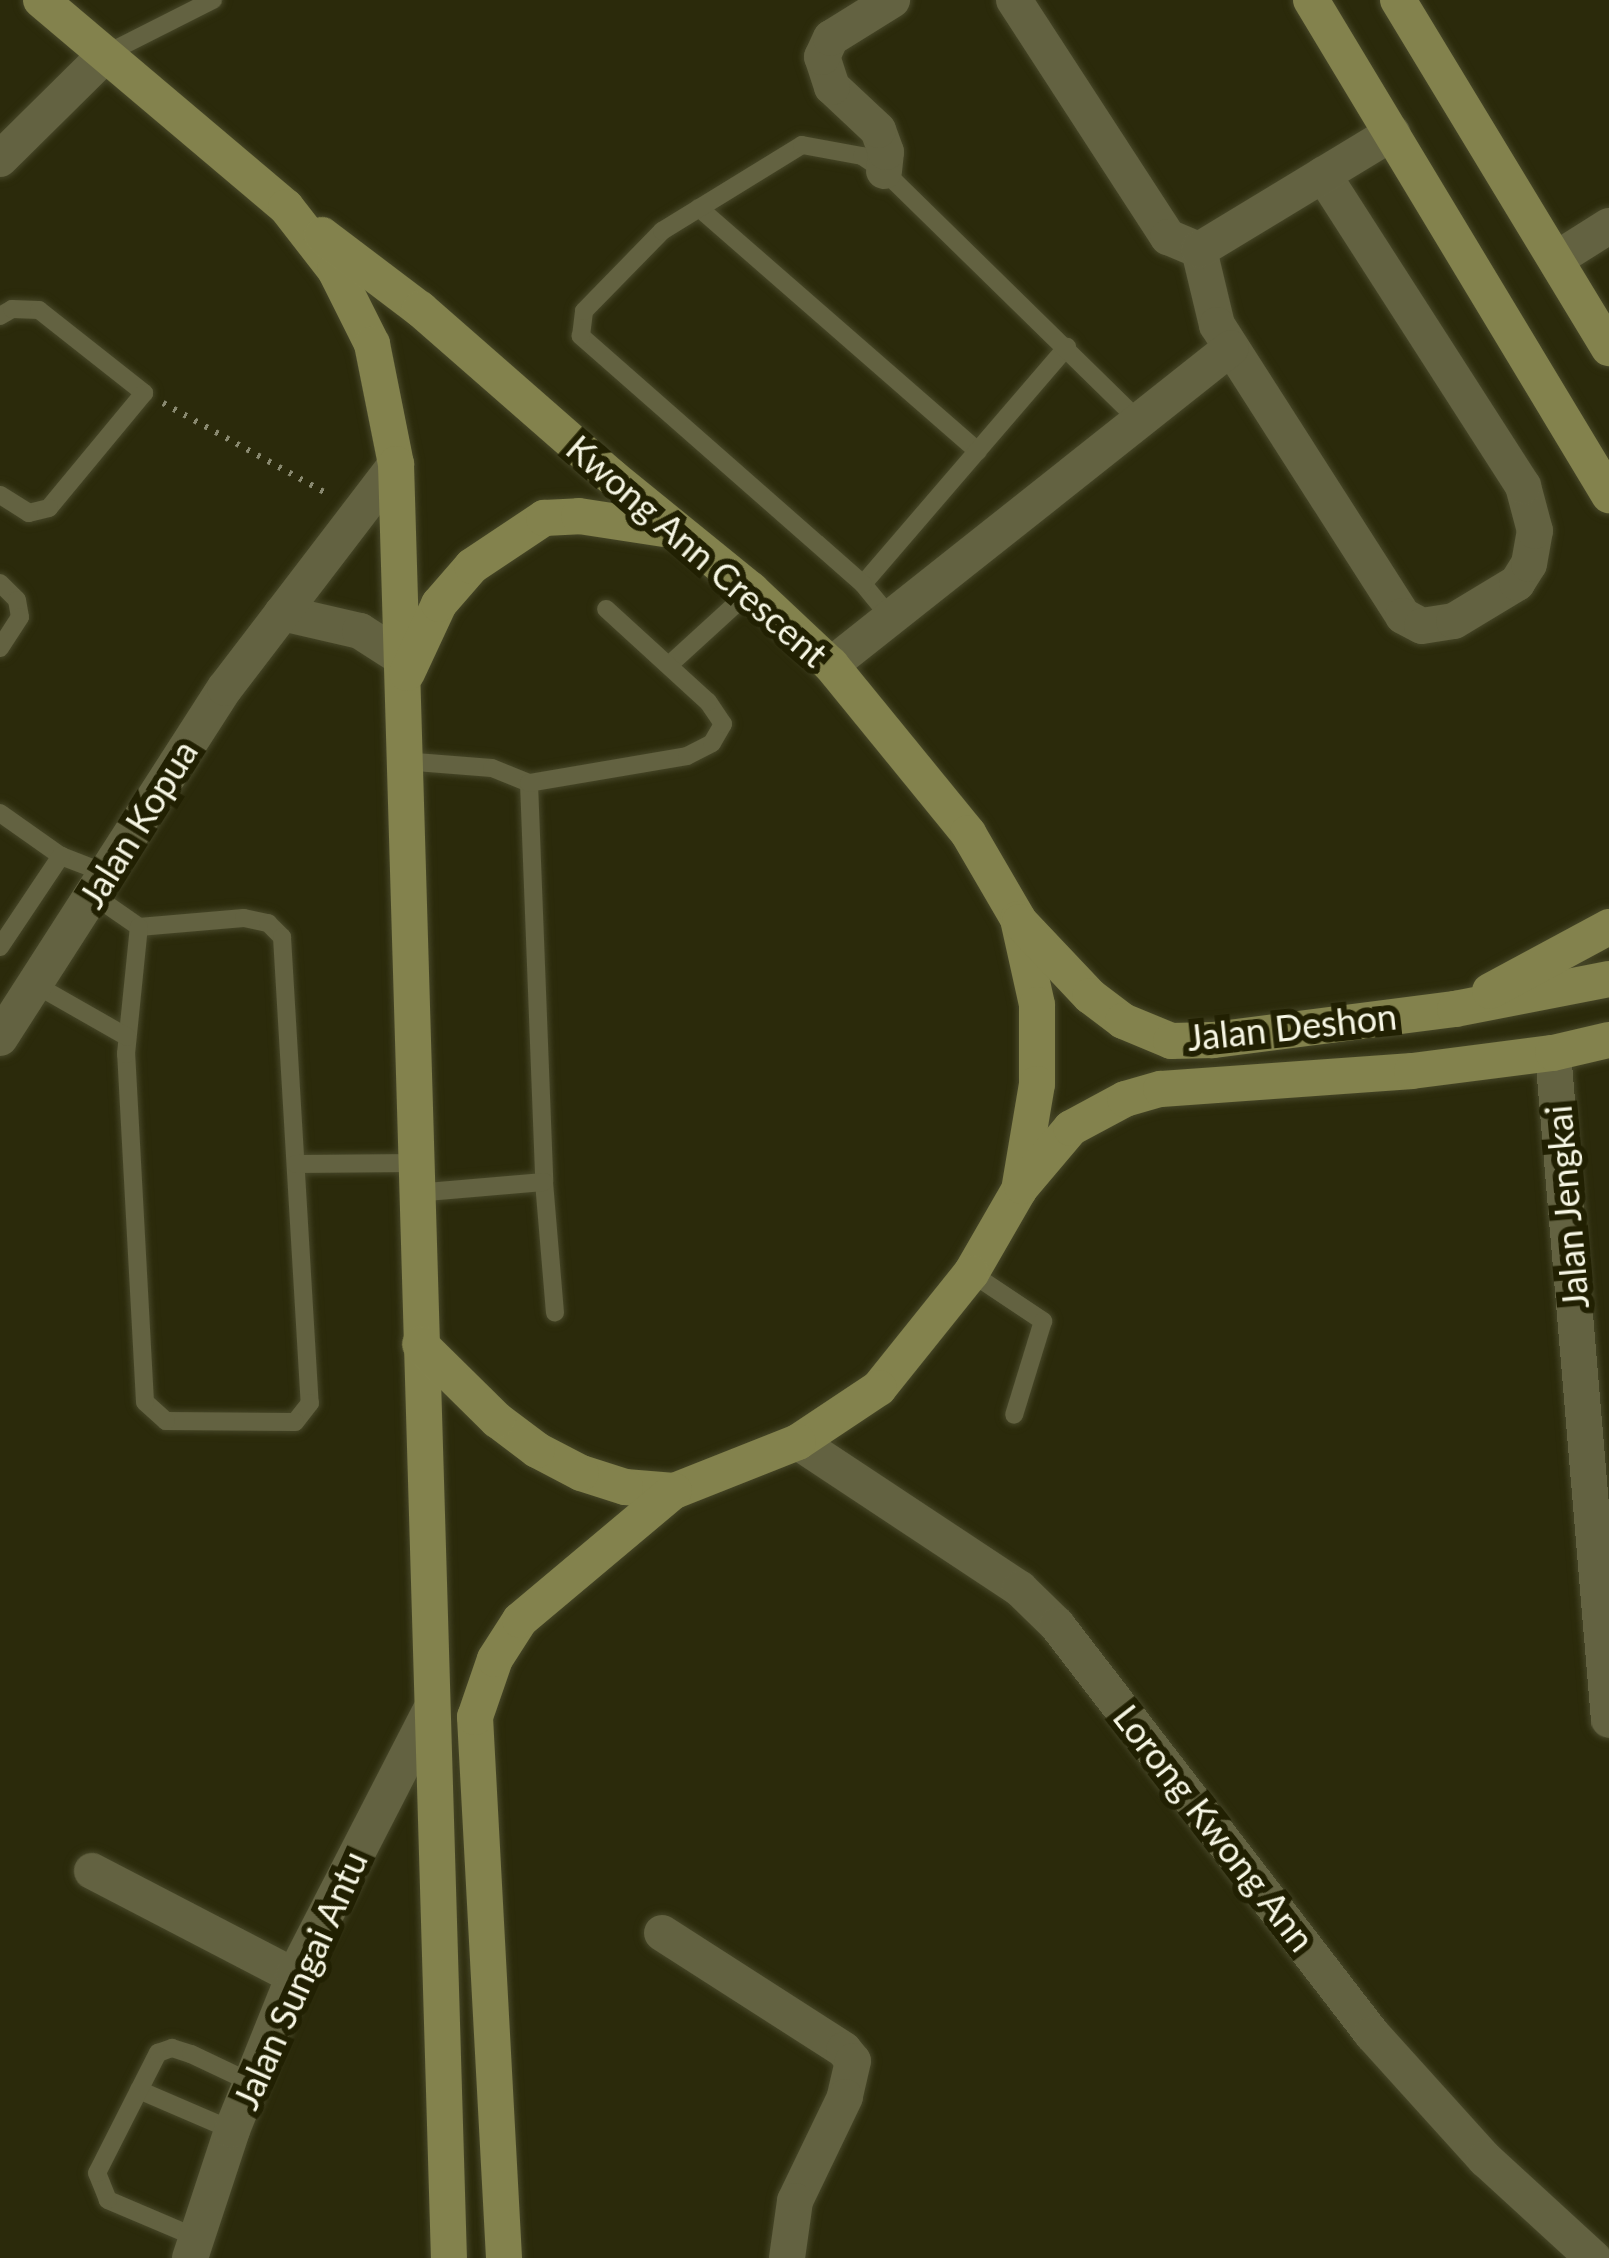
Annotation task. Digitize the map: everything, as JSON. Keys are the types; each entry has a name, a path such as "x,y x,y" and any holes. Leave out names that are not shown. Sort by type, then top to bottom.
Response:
{"main road":[{"path":"41,0 286,207 335,270 372,344 396,464 449,2258"},
{"path":"1311,0 1609,495"},
{"path":"1398,0 1609,348"},
{"name":"Kwong Ann Crescent","path":"286,207 420,309 612,477 752,590 831,665 968,833 1018,920 1037,1005 1037,1084 1018,1190 971,1273 879,1388 798,1442 674,1490 625,1487 537,1450 497,1420 419,1344"},
{"path":"401,673 439,604 472,566 544,518 579,516 682,532"},
{"name":"Jalan Deshon","path":"1018,920 1090,996 1123,1021 1171,1040 1213,1040 1455,1009 1609,979"},
{"path":"1455,1009 1609,927"},
{"name":"Jalan Deshon","path":"1018,1190 1071,1128 1110,1106 1160,1089 1412,1071 1553,1053 1609,1040"},
{"path":"504,2258 475,1717 495,1659 520,1620 674,1490"}],"street":[{"path":"884,171 886,152 878,130 832,87 822,57 831,38 892,0"},
{"path":"1014,0 1168,237 1199,250"},
{"path":"0,158 106,54"},
{"path":"1199,250 1391,133"},
{"path":"1199,250 1217,325 1403,616 1422,626 1454,621 1516,583 1529,565 1535,530 1523,486 1323,176"},
{"path":"1558,258 1609,226"},
{"path":"831,665 1231,347"},
{"name":"Jalan Kopua","path":"0,1038 225,688 396,464"},
{"path":"282,613 360,631 401,673"},
{"name":"Jalan Jengkai","path":"1553,1053 1609,1720"},
{"name":"Lorong Kwong Ann","path":"798,1442 1021,1589 1057,1625 1372,2034 1485,2159 1593,2258"},
{"name":"Jalan Sungai Antu","path":"193,2248 232,2130 293,1976 430,1711"},
{"path":"92,1871 293,1976"},
{"path":"662,1933 844,2050 853,2061 845,2097 795,2201 787,2258"}],"lane":[{"path":"106,54 213,0"},
{"path":"890,616 862,584 581,336 584,311 662,231 802,145 836,147 884,171 1138,420"},
{"path":"699,208 978,451"},
{"path":"0,316 12,309 39,310 144,393 49,508 29,514 0,495"},
{"path":"862,584 1067,347"},
{"path":"0,583 17,601 20,617 0,648"},
{"path":"669,664 752,590"},
{"path":"403,761 492,768 529,783 687,756 712,743 723,724 722,716 606,609"},
{"path":"529,783 544,1182 555,1313"},
{"path":"0,813 99,884 139,927 127,1036 145,1402 166,1421 295,1421 310,1403 282,937 268,923 244,918 139,927"},
{"path":"0,947 61,856"},
{"path":"36,985 127,1036"},
{"path":"296,1164 415,1178 544,1182"},
{"path":"971,1273 1043,1321 1014,1414"},
{"path":"193,2248 108,2200 98,2173 158,2053 172,2048 253,2083"},
{"path":"139,2090 232,2130"}],"path":[{"path":"144,393 307,479 360,516"}]}
